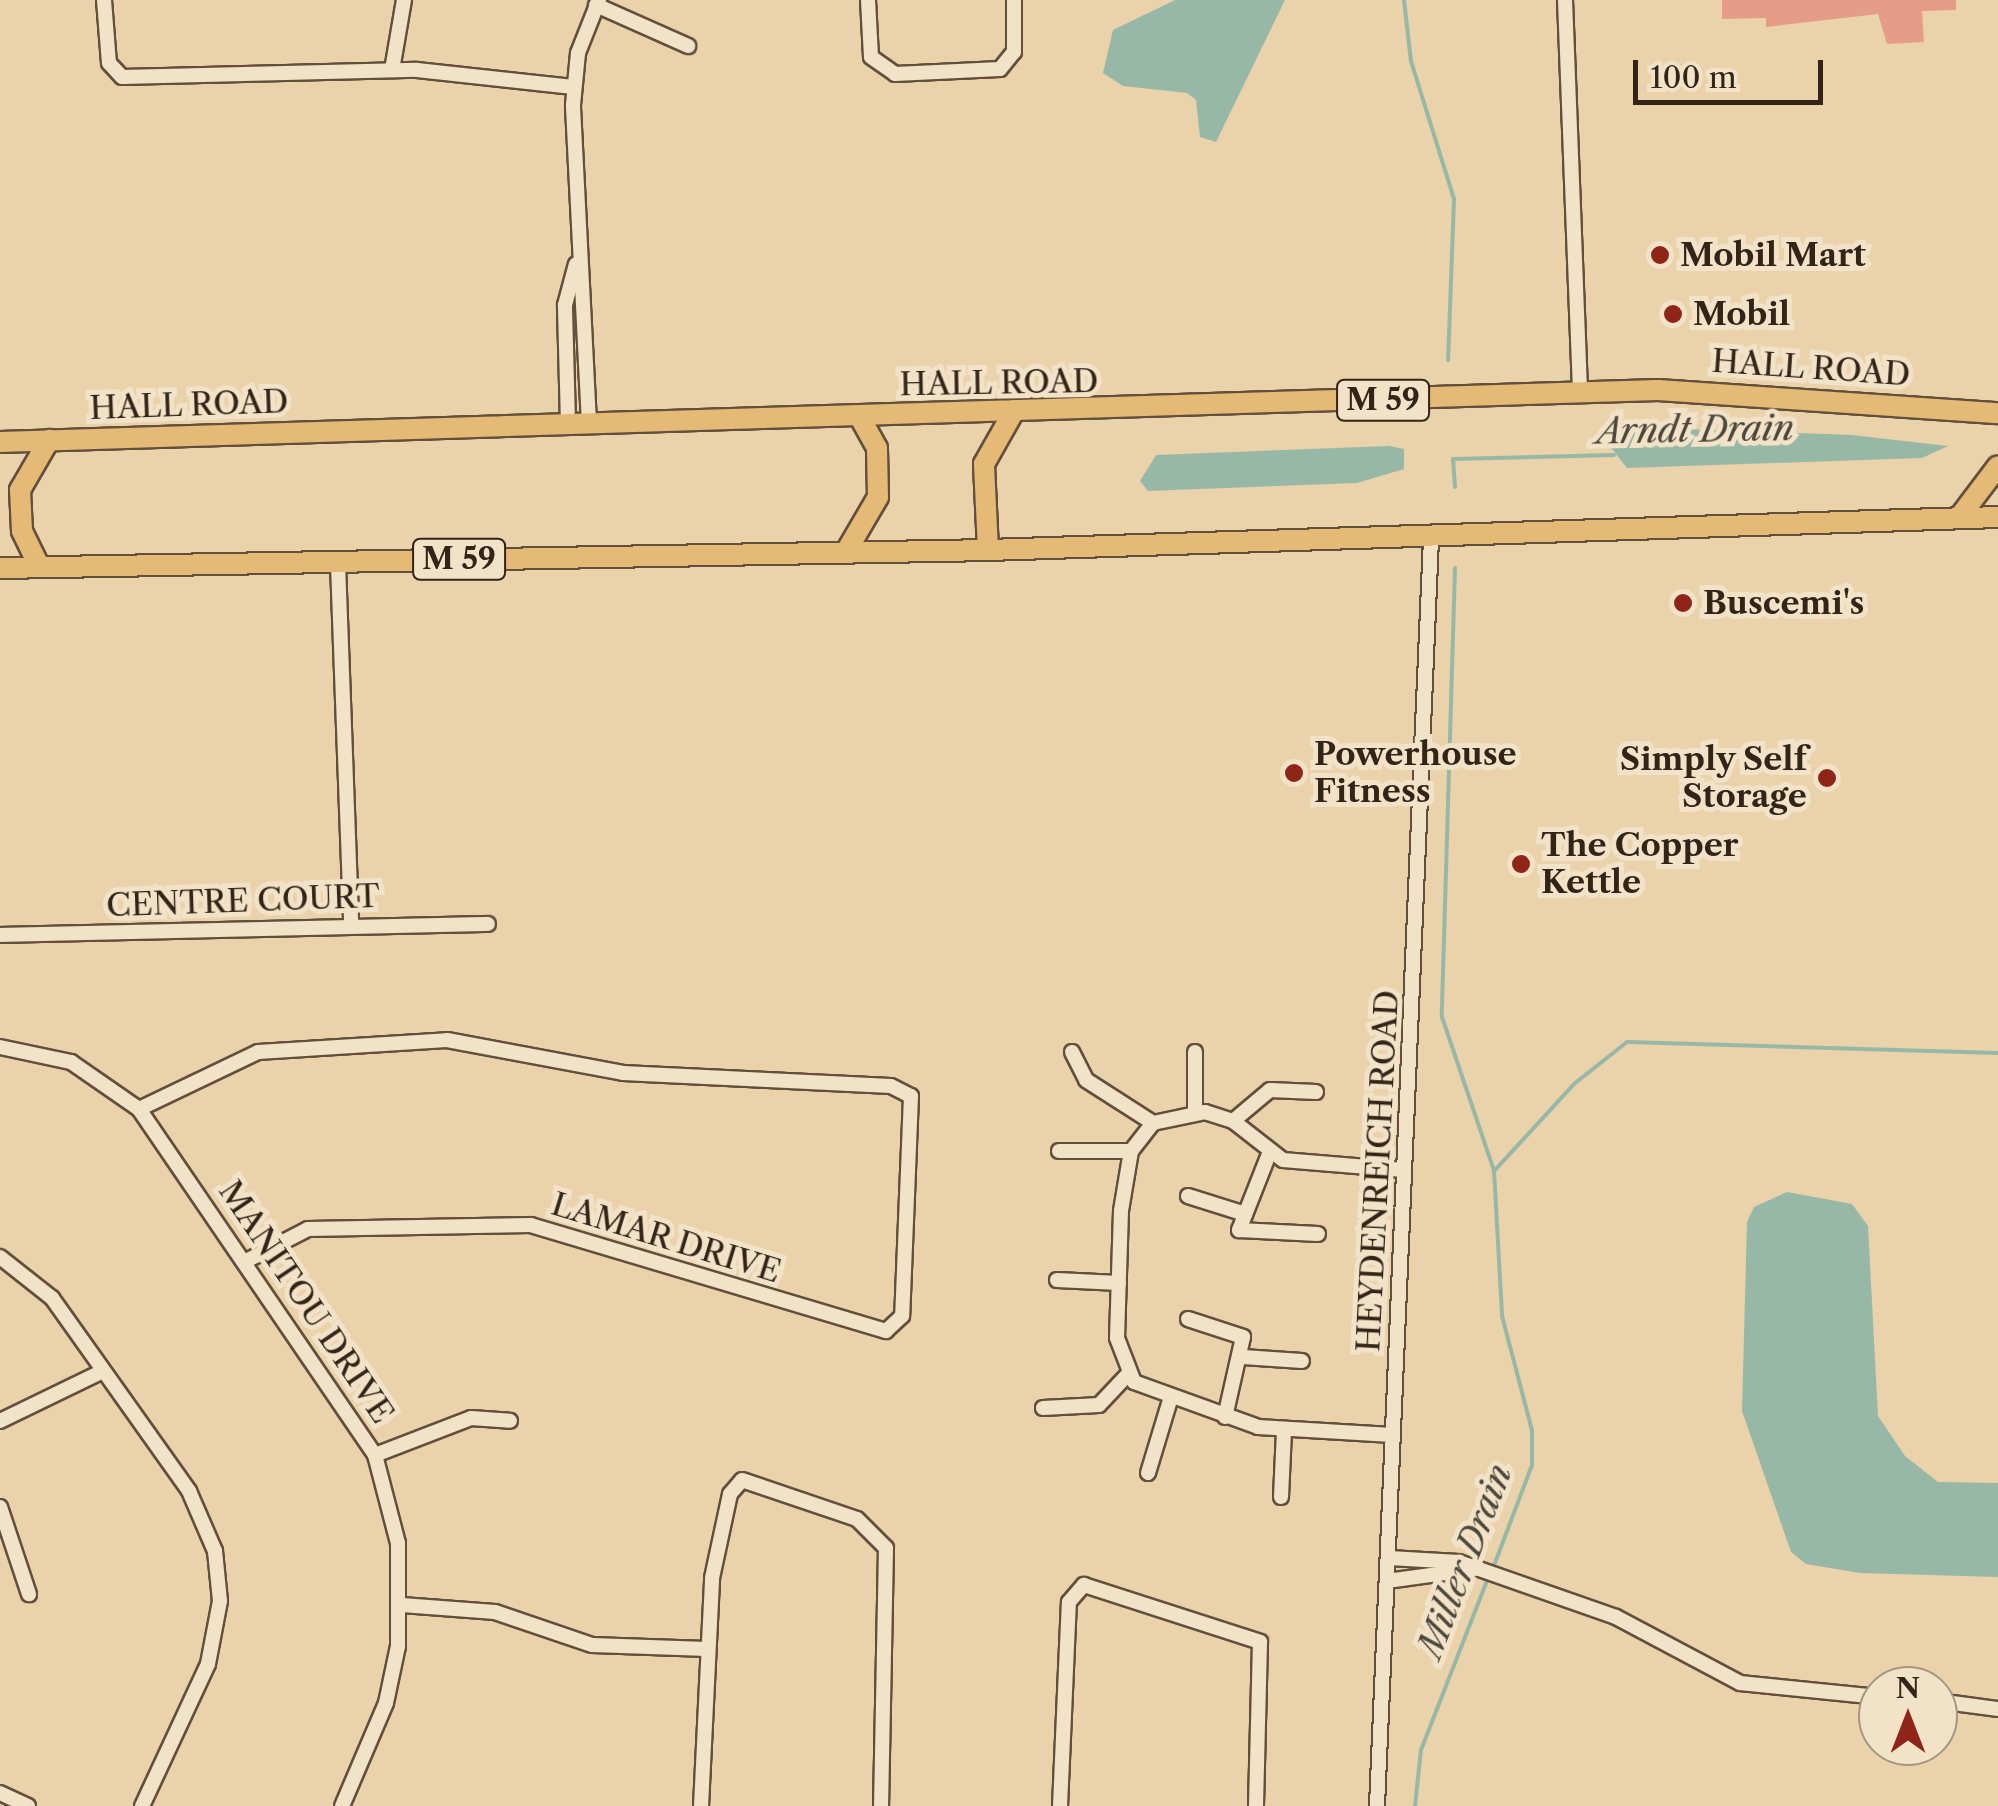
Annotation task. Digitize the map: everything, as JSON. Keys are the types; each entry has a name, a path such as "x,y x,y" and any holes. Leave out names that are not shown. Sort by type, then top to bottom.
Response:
{"highway":[{"name":"HALL ROAD","path":"0,442 1580,393 1798,393 1992,412"},
{"path":"988,550 984,464 1014,411"},
{"path":"1992,412 1998,432"},
{"path":"847,550 878,497 877,448 859,416"},
{"path":"39,566 24,543 20,490 49,440"},
{"path":"1961,515 1998,466"},
{"name":"M 59","path":"0,568 988,550 1998,516"}],"street":[{"path":"104,0 114,72 392,70 573,88"},
{"path":"392,70 404,0"},
{"path":"868,0 880,68 1000,69 1014,52 1014,0"},
{"path":"1565,0 1580,393"},
{"path":"590,423 586,320 576,264 573,88 597,2 688,46"},
{"path":"568,423 565,321 576,264"},
{"path":"565,321 586,320"},
{"name":"HEYDENREICH ROAD","path":"1377,1806 1432,538"},
{"path":"338,564 351,924"},
{"name":"CENTRE COURT","path":"0,934 488,924"},
{"name":"LAMAR DRIVE","path":"139,1109 229,1061 332,1043 461,1040 638,1075 899,1086 913,1110 903,1308 893,1328 870,1330 531,1225 308,1229 246,1261"},
{"name":"MANITOU DRIVE","path":"0,1047 72,1062 139,1109 375,1456 402,1605 386,1703 342,1806"},
{"path":"1072,1052 1086,1080 1152,1123"},
{"path":"1194,1052 1195,1110"},
{"path":"1233,1121 1270,1090 1316,1092"},
{"path":"1392,1435 1284,1430 1170,1400 1128,1374 1117,1338 1119,1283 1131,1151 1152,1123 1195,1110 1233,1121 1269,1154 1404,1170"},
{"path":"1059,1150 1131,1151"},
{"path":"1269,1154 1239,1230 1318,1234"},
{"path":"1188,1196 1245,1214"},
{"path":"0,1257 43,1288 189,1491 218,1572 208,1664 142,1806"},
{"path":"1056,1280 1119,1283"},
{"path":"1188,1319 1243,1337 1242,1358 1225,1417"},
{"path":"1242,1358 1302,1361"},
{"path":"0,1421 103,1371"},
{"path":"1043,1408 1098,1405 1128,1374"},
{"path":"1148,1473 1170,1400"},
{"path":"375,1456 471,1418 510,1421"},
{"path":"1281,1497 1284,1430"},
{"path":"701,1806 707,1649 735,1484 751,1480 841,1512 880,1537 890,1593 881,1806"},
{"path":"0,1507 8,1552 29,1594"},
{"path":"1388,1558 1476,1569 1616,1617 1740,1683 1858,1695"},
{"path":"1387,1581 1476,1569"},
{"path":"1060,1806 1073,1589 1090,1585 1250,1635 1262,1649 1256,1806"},
{"path":"402,1605 494,1612 592,1645 707,1649"},
{"path":"1958,1704 1998,1710"},
{"path":"0,1793 28,1806"}],"water":[{"path":"1175,0 1285,0 1216,142 1200,137 1196,100 1187,93 1123,86 1103,73 1113,30"},
{"path":"1628,427 1852,435 1948,446 1922,458 1627,468 1608,444"},
{"path":"1389,446 1404,449 1404,469 1357,483 1148,491 1140,481 1156,455"},
{"path":"1787,1192 1852,1204 1868,1226 1878,1416 1905,1456 1938,1482 1998,1483 1998,1577 1860,1573 1806,1564 1791,1552 1742,1411 1747,1222 1754,1207"}],"building":[{"path":"1722,0 1956,0 1956,10 1922,11 1924,42 1887,44 1878,14 1766,27 1766,18 1722,19"}],"waterway":[{"path":"1404,0 1411,61 1454,199 1448,360"},
{"name":"Arndt Drain","path":"1455,487 1453,459 1614,455"},
{"path":"1455,568 1442,1017 1494,1171 1502,1316 1532,1430 1532,1465 1493,1568"},
{"name":"Miller Drain","path":"1495,1170 1574,1084 1627,1042 1998,1053"},
{"name":"Miller Drain","path":"1415,1806 1421,1750 1489,1576"}],"place":[{"name":"Mobil Mart","path":"1660,255"},
{"name":"Mobil","path":"1673,314"},
{"name":"Buscemi's","path":"1683,603"},
{"name":"Powerhouse Fitness","path":"1294,773"},
{"name":"Simply Self Storage","path":"1827,778"},
{"name":"The Copper Kettle","path":"1521,864"}]}
